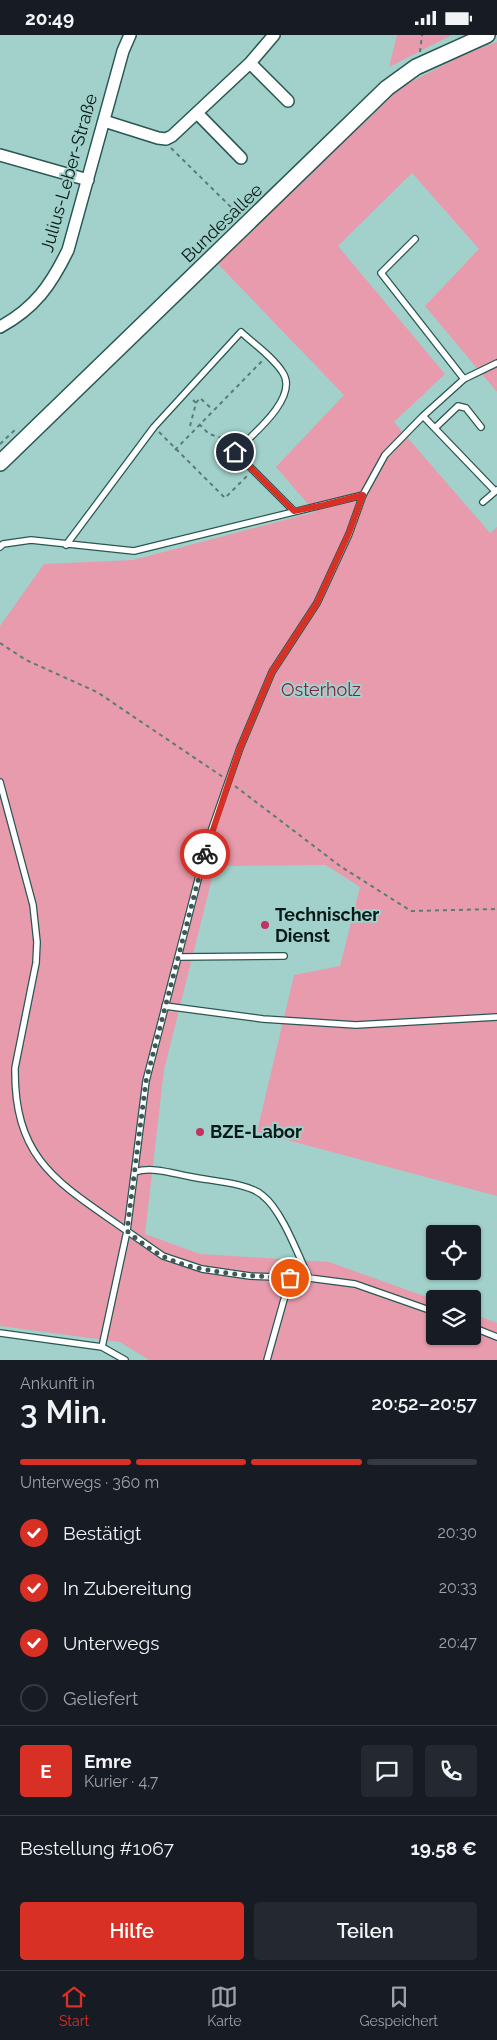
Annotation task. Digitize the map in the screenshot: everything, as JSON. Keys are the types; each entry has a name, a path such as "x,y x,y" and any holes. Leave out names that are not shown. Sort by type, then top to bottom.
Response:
{"main road":[{"name":"Bundesallee","path":"0,463 387,88 416,67 487,35"}],"street":[{"name":"Julius-Leber-Straße","path":"0,327 28,309 44,293 68,250 123,51 130,35"},
{"path":"104,121 166,139 172,136 250,63 274,35"},
{"path":"250,63 288,101"},
{"path":"197,113 241,158"},
{"path":"0,155 88,180"}],"lane":[{"path":"415,239 381,273 464,379"},
{"path":"66,545 154,427 241,332 284,374 286,390 281,404 235,452 294,511"},
{"path":"102,1347 127,1231 136,1172 146,1081 209,837 240,748 272,672 317,603 349,533 363,495 385,455 423,416 464,379 497,363"},
{"path":"435,428 458,406 466,408 481,427"},
{"path":"423,416 496,490 483,502"},
{"path":"0,547 4,544 31,540 134,551 363,495"},
{"path":"0,782 33,905 37,941 36,963 16,1067 15,1083 21,1121 29,1143 39,1161 60,1182 162,1256 202,1269 250,1276 309,1278 354,1284 426,1309"},
{"path":"178,957 284,956"},
{"path":"165,1006 263,1019 356,1025 497,1017"},
{"path":"136,1172 149,1169 161,1171 228,1184 261,1194 279,1217 309,1278"},
{"path":"267,1360 290,1278"},
{"path":"481,1331 497,1337"},
{"path":"0,1333 102,1347 125,1360"}],"path":[{"path":"420,52 422,35"},
{"path":"166,139 172,149 247,225"},
{"path":"175,449 267,356"},
{"path":"185,392 196,403"},
{"path":"190,426 196,403 200,398 213,410"},
{"path":"199,424 209,435 222,438 235,452"},
{"path":"154,427 226,498 254,469"},
{"path":"0,643 26,660 97,692 229,781 340,866 411,911 497,909"}],"green space":[{"path":"397,35 452,35 389,67"},
{"name":"Osterholz","path":"497,42 497,392 425,306 479,249 412,173 338,246 445,374 394,422 490,533 497,527 497,1196 257,1132 294,975 340,966 360,887 326,865 215,866 164,1070 145,1234 200,1254 329,1262 426,1297 426,1345 481,1345 481,1317 497,1323 497,1360 149,1360 120,1342 0,1326 0,626 44,564 133,560 315,512 276,467 344,395 218,264 401,87 463,55"}],"way so far":[{"path":"205,854 146,1081 133,1196 127,1231 162,1256 202,1269 250,1276 290,1278"}],"place":[{"name":"Technischer Dienst","path":"265,925"},
{"name":"BZE-Labor","path":"200,1132"}],"route":[{"path":"205,854 209,837 240,748 272,672 317,603 349,533 363,495 294,511 235,452"}]}
